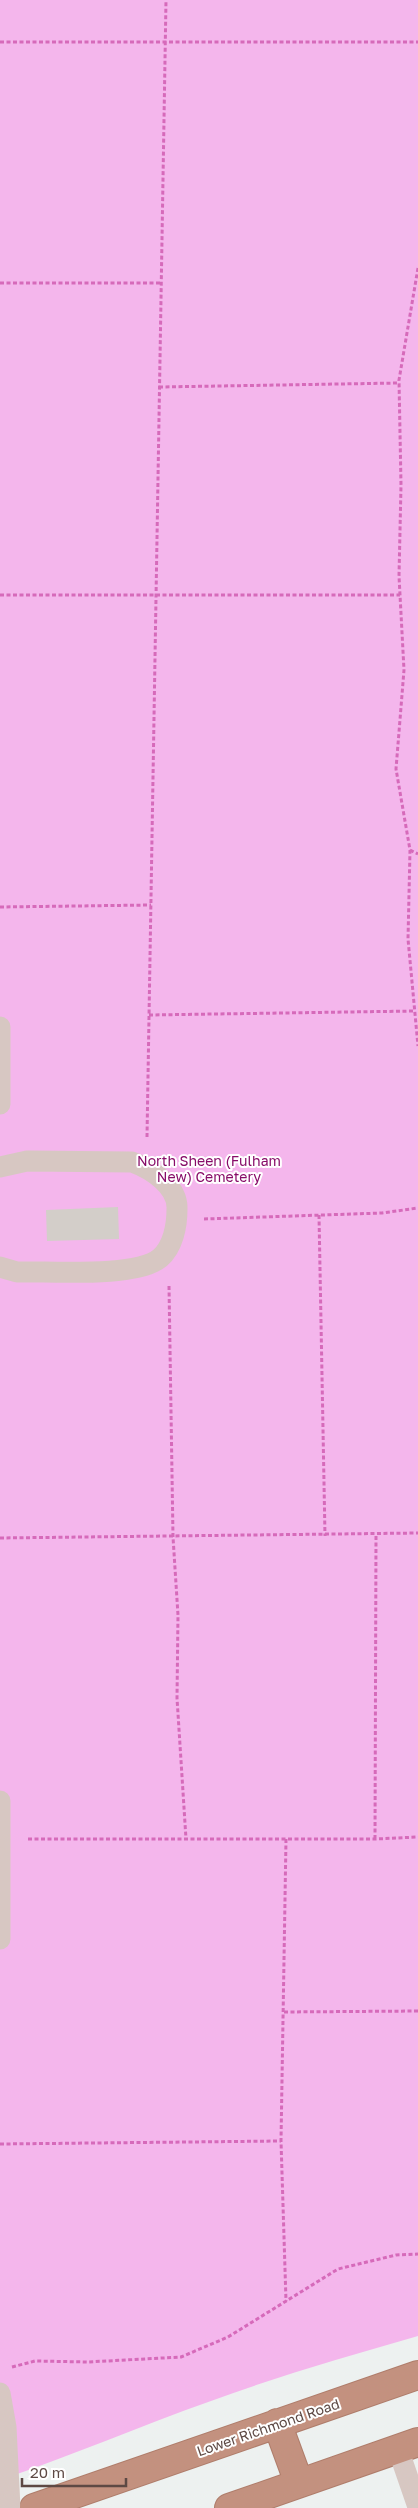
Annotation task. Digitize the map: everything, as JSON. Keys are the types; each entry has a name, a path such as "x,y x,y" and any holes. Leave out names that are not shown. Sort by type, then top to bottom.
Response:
{"highway":[{"name":"Lower Richmond Road","path":"34,2508 418,2375"},
{"path":"277,2423 299,2483"},
{"path":"228,2508 408,2446"}],"lane":[{"path":"0,1027 0,1104"},
{"path":"0,1167 27,1161 132,1162 146,1168 167,1185 177,1204 176,1228 161,1257 151,1264 132,1270 17,1272 0,1267"},
{"path":"0,1801 0,1939"},
{"path":"0,2393 6,2427 10,2508"},
{"path":"408,2446 418,2506"}],"path":[{"path":"146,1168 166,0"},
{"path":"0,42 418,42"},
{"path":"418,268 399,382 402,485 400,595 404,670 396,769 410,850 408,939 418,1046"},
{"path":"0,283 161,283"},
{"path":"159,387 399,382"},
{"path":"0,595 400,595"},
{"path":"410,850 418,854"},
{"path":"0,906 151,905"},
{"path":"149,1015 415,1011"},
{"path":"177,1220 382,1213 418,1208"},
{"path":"319,1215 326,1536"},
{"path":"161,1257 169,1278 173,1537 178,1615 177,1698 186,1839"},
{"path":"0,1538 326,1536 418,1533"},
{"path":"375,1839 376,1535"},
{"path":"1,1839 375,1839 418,1837"},
{"path":"286,1839 281,2141 286,2301"},
{"path":"284,2012 418,2011"},
{"path":"0,2144 281,2141"},
{"path":"9,2368 35,2361 88,2362 181,2357 228,2337 338,2269 396,2255 418,2254"}],"green space":[{"name":"North Sheen (Fulham New) Cemetery","path":"0,0 418,0 418,2336 237,2392 0,2480"}],"building":[{"path":"118,1207 119,1239 47,1241 46,1210"}]}
